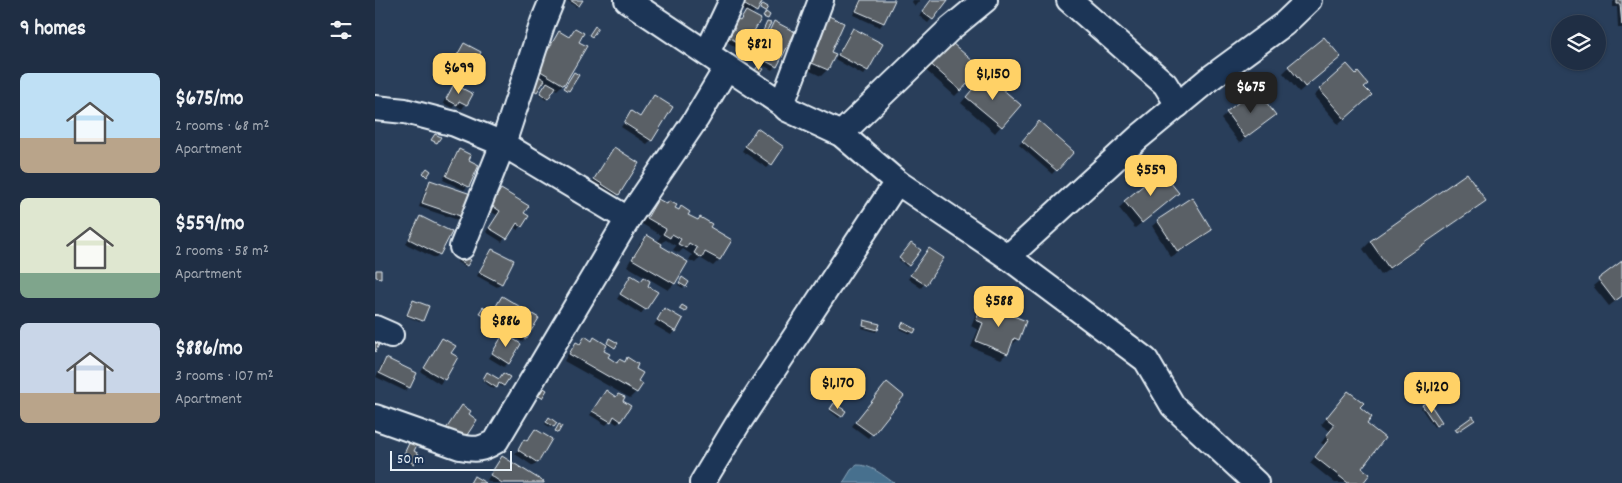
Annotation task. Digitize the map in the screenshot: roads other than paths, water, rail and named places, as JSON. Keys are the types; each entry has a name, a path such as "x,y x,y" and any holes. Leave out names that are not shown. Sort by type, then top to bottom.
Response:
{"street":[{"path":"462,247 503,144 552,0"},
{"path":"707,52 732,0"},
{"path":"782,104 821,0"},
{"path":"841,134 951,28 985,0"},
{"path":"1069,0 1165,84 1178,104"},
{"path":"1008,257 1139,136 1209,79 1284,24 1309,0"},
{"path":"635,2 787,109 841,134 897,182 1008,257 1146,360 1173,406 1256,483"},
{"path":"375,417 460,447 474,450 485,448 495,441 628,219 696,119 727,67"},
{"path":"375,108 405,111 455,124 503,144 628,219"},
{"path":"702,483 737,425 897,182"}],"water":[{"path":"857,465 872,468 894,483 843,483 851,470"}]}
